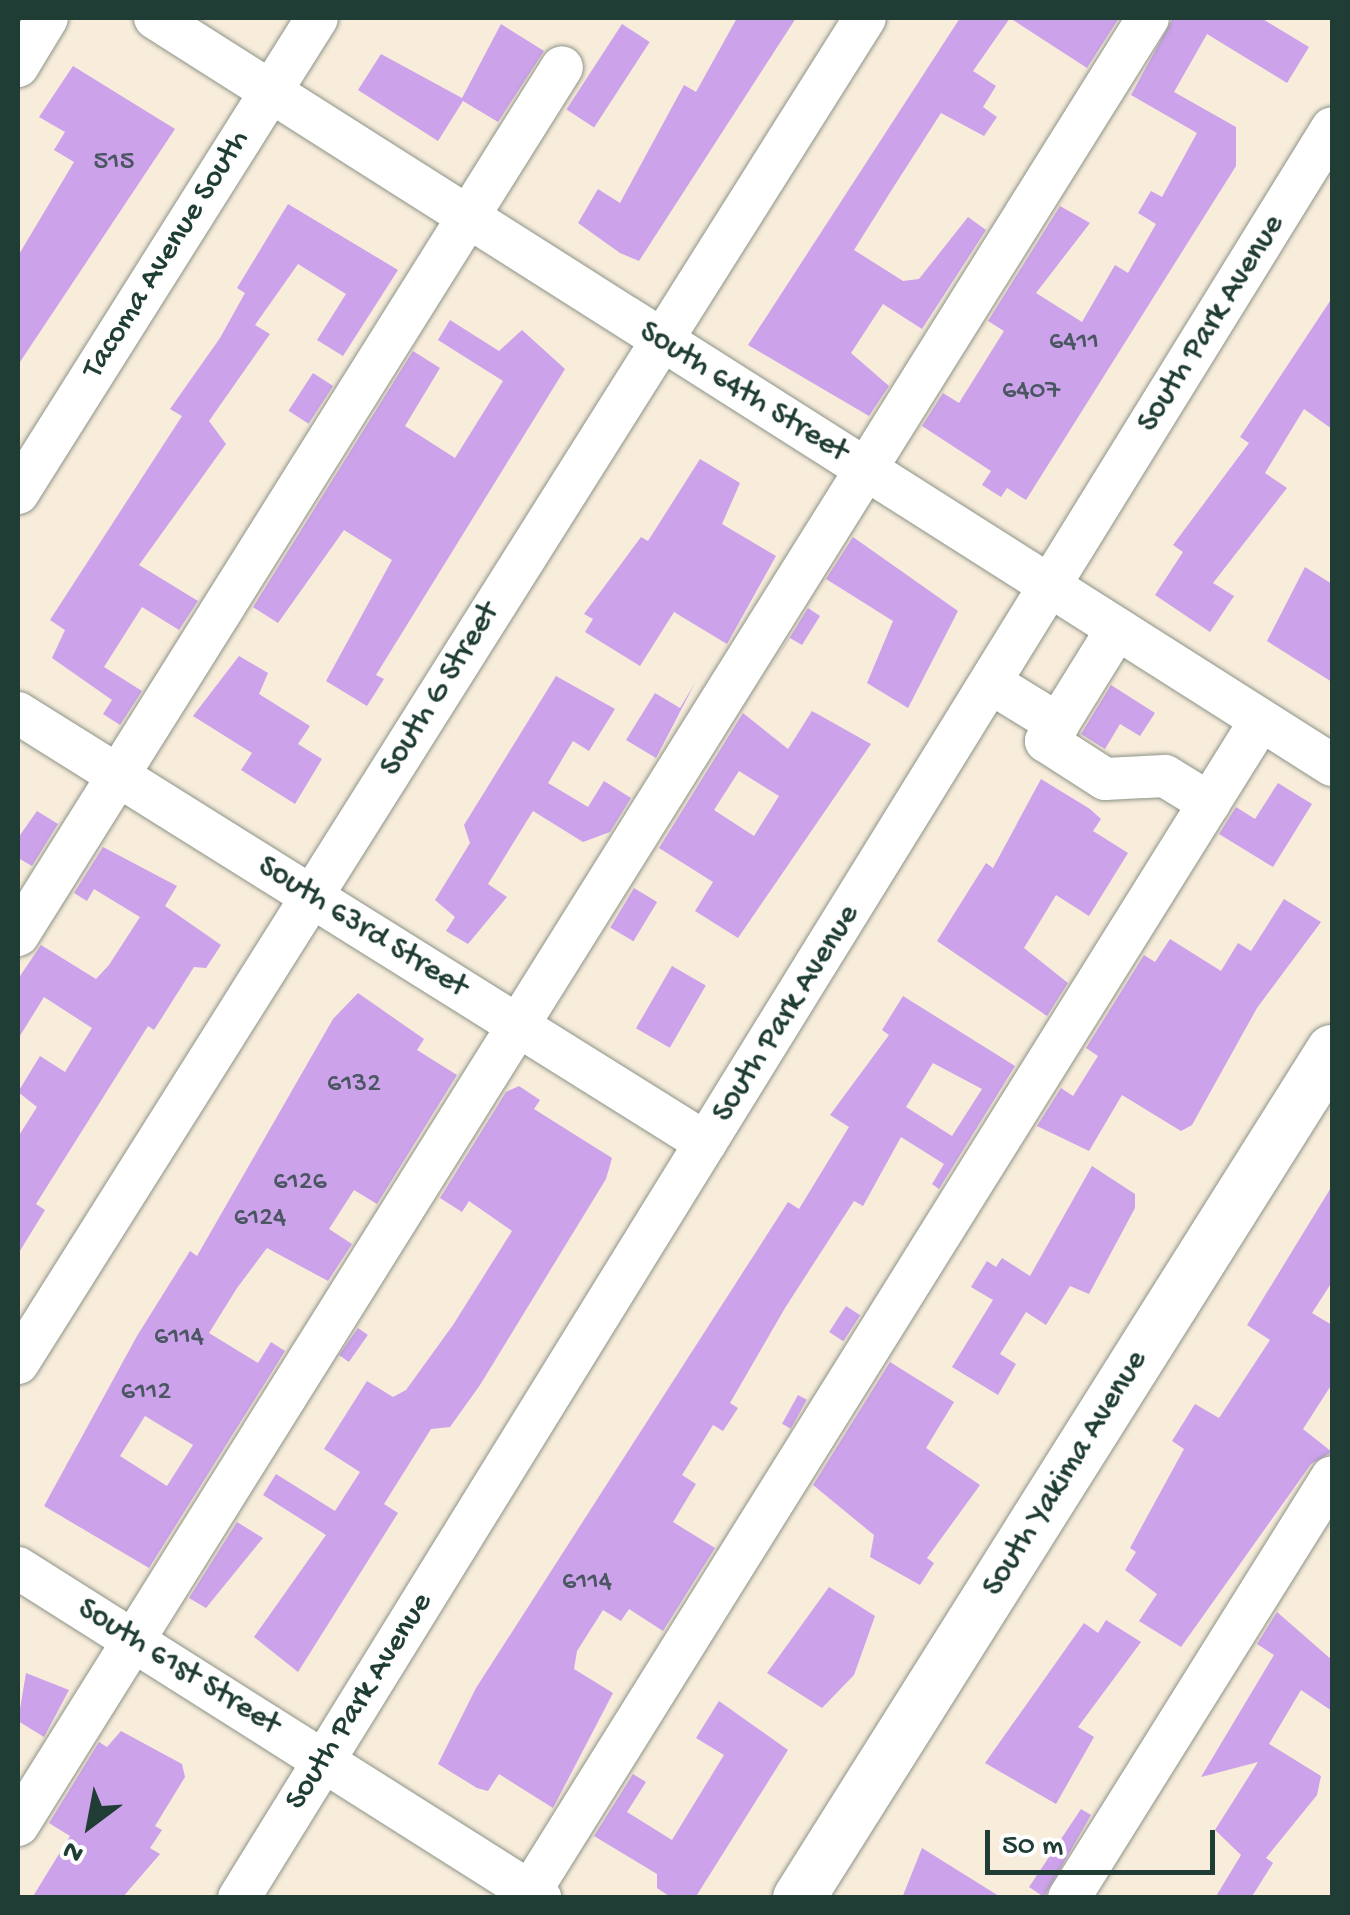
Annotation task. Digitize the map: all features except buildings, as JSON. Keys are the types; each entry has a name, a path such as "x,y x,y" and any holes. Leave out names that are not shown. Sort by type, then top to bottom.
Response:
{"main road":[{"name":"South Yakima Avenue","path":"798,1898 1332,1051"}],"street":[{"path":"18,66 48,18"},
{"name":"South 64th Street","path":"155,18 1332,766"},
{"name":"Tacoma Avenue South","path":"18,493 317,18"},
{"name":"South G Street","path":"18,1363 864,18"},
{"path":"18,1825 1148,18"},
{"path":"18,935 464,215 562,67"},
{"name":"South Park Avenue","path":"239,1898 1332,128"},
{"path":"1117,628 1046,742 1105,779 1165,776 1209,803"},
{"path":"991,684 1058,724"},
{"name":"South 63rd Street","path":"18,713 706,1144"},
{"path":"532,1895 1261,720"},
{"path":"1069,1898 1332,1476"},
{"name":"South 61st Street","path":"18,1568 532,1895"}]}
